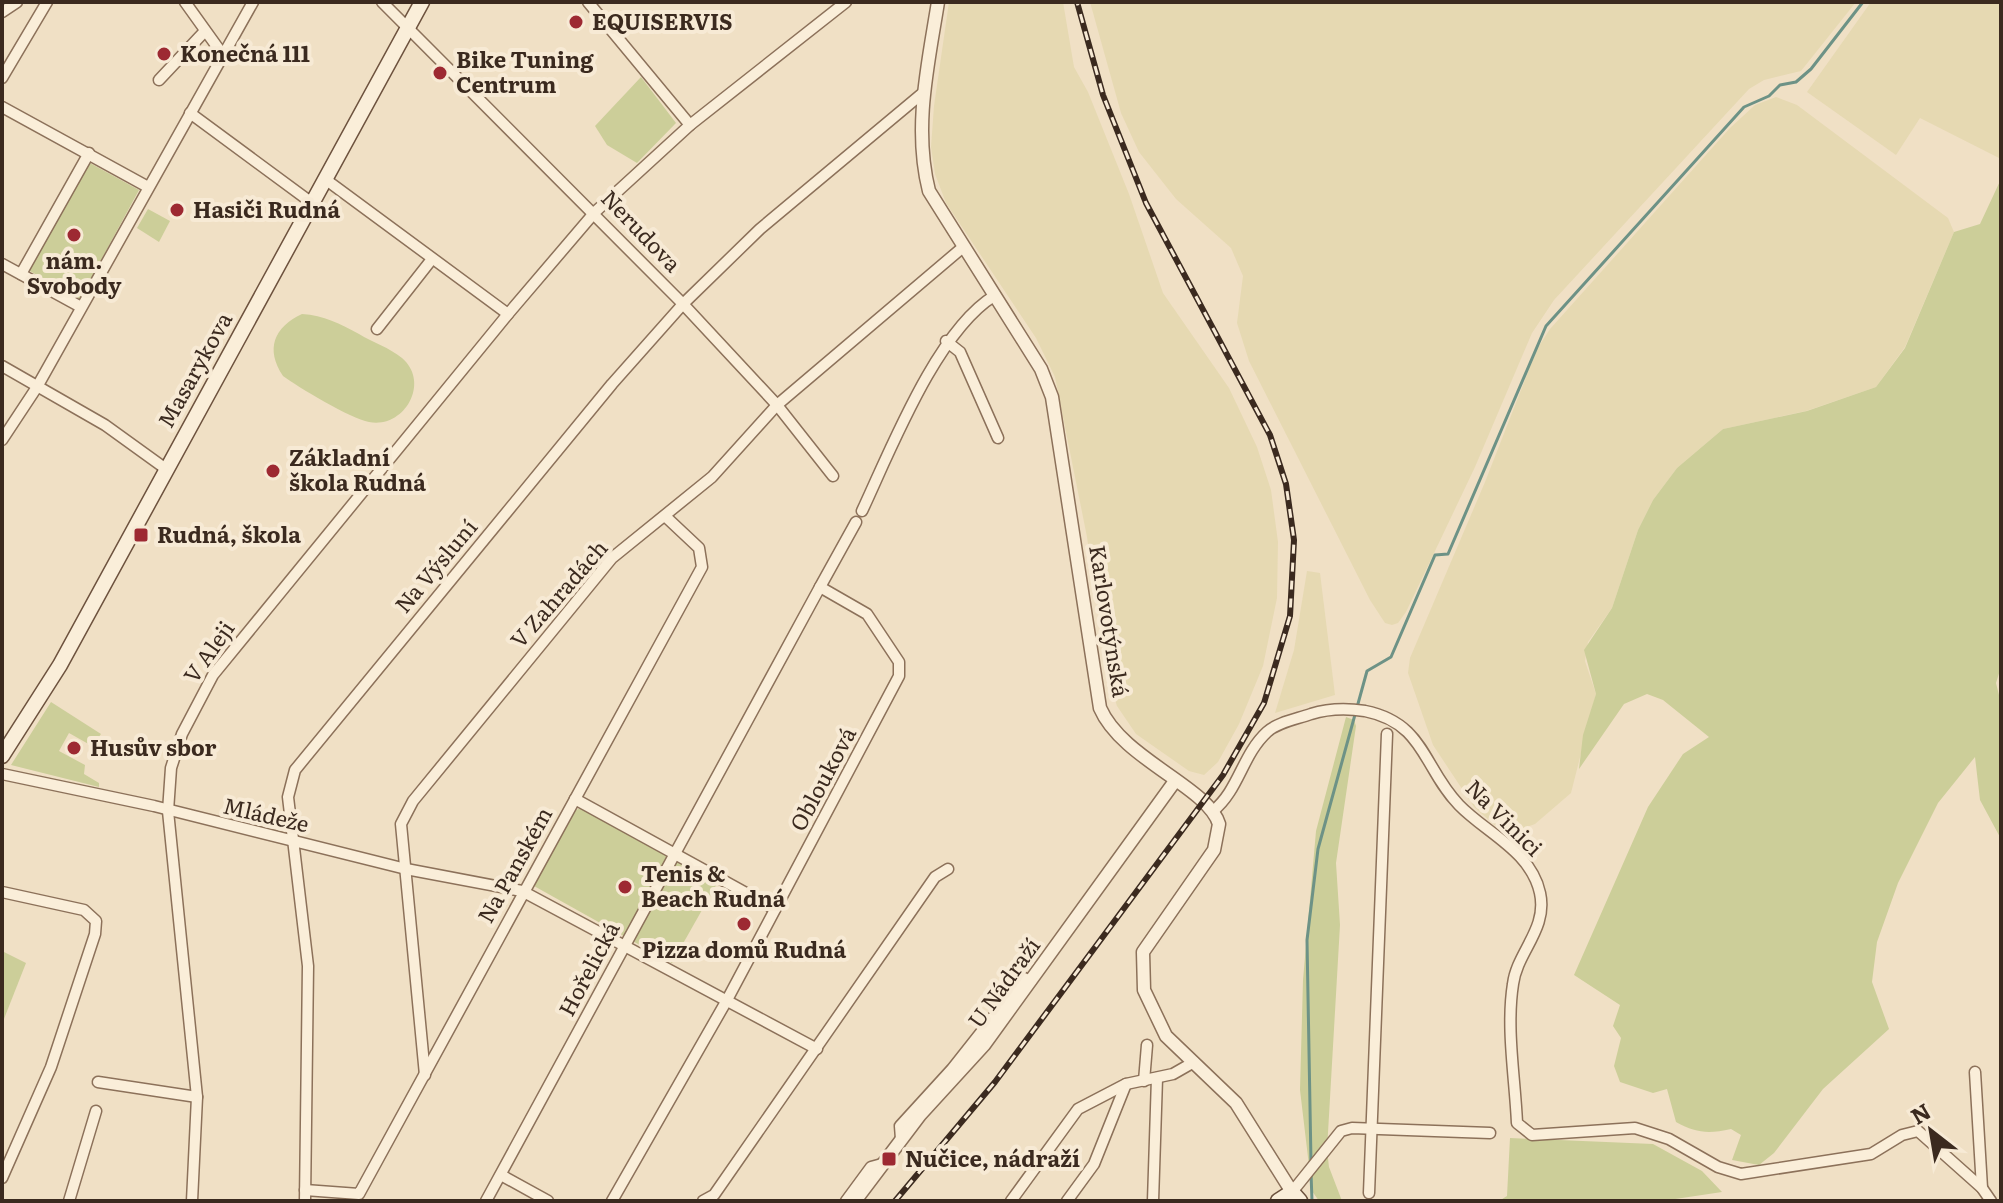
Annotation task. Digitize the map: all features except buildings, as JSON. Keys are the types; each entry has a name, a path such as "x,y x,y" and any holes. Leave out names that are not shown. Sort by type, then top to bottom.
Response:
{"main road":[{"name":"Masarykova","path":"2,756 60,665 422,2"},
{"path":"1278,1201 1296,1197"}],"street":[{"path":"2,12 17,2"},
{"path":"2,78 47,2"},
{"path":"185,2 223,55"},
{"path":"2,440 37,387 253,2"},
{"name":"Nerudova","path":"382,2 595,212 683,304 777,405 833,476"},
{"path":"588,2 690,125"},
{"name":"V Aleji","path":"192,1201 197,1097 168,811 171,768 182,734 213,675 595,212 690,125 846,2"},
{"name":"Karlovotýnská","path":"938,2 924,92 921,158 929,191 962,248 1041,369 1052,397 1100,708 1117,737 1213,811"},
{"path":"159,80 205,31"},
{"name":"Na Výsluní","path":"305,1195 308,966 288,797 295,770 612,384 683,304 760,229 924,92"},
{"path":"2,107 148,187"},
{"path":"190,113 312,203"},
{"path":"21,274 89,153"},
{"path":"325,179 508,314"},
{"name":"V Zahradách","path":"425,1075 401,824 413,801 612,558 712,477 777,405 962,248"},
{"path":"377,329 432,259"},
{"path":"2,264 81,307"},
{"path":"820,587 946,341 968,314 994,296"},
{"path":"946,341 960,352 998,438"},
{"path":"2,366 105,425 166,469"},
{"name":"Na Panském","path":"305,1195 359,1194 522,891 702,567 699,548 666,517"},
{"name":"Hořelická","path":"486,1201 820,587"},
{"name":"Oblouková","path":"612,1201 727,1000 899,676 899,662 867,614 820,587"},
{"name":"Na Vinici","path":"1213,811 1236,786 1251,754 1269,730 1324,710 1348,708 1390,717 1414,737 1458,805 1510,846 1524,862 1540,891 1542,911 1513,983 1513,1063 1517,1123 1521,1129 1532,1135 1635,1128 1669,1139 1718,1167 1741,1174 1871,1154 1902,1135 1918,1131 1982,1188"},
{"path":"1369,1193 1387,734"},
{"name":"Mládeže","path":"2,774 406,869 522,891 817,1049"},
{"name":"U Nádraží","path":"855,1201 901,1139 984,1045 1175,781"},
{"path":"575,799 775,909"},
{"path":"1213,811 1220,830 1218,844 1143,952 1141,970 1144,990 1166,1036 1236,1103 1296,1197 1333,1137 1352,1128 1490,1133"},
{"path":"703,1201 714,1195 935,877 948,869"},
{"path":"2,892 84,910 96,921 95,934 51,1067 2,1178"},
{"path":"1144,1081 1147,1045"},
{"path":"1011,1201 1078,1109 1126,1084 1188,1069 1194,1062"},
{"path":"1975,1072 1982,1188 1991,1201"},
{"path":"1153,1201 1157,1078"},
{"path":"98,1082 197,1097"},
{"path":"1068,1201 1094,1164 1126,1084"},
{"path":"69,1201 96,1111"},
{"path":"846,1201 871,1167 882,1164"},
{"path":"501,1175 548,1201"}],"shaded area":[{"path":"949,2 1063,2 1074,67 1088,92 1129,194 1163,293 1229,388 1257,447 1271,490 1278,542 1277,598 1263,666 1239,724 1218,762 1204,775 1189,771 1136,734 1117,706 1109,680 1087,537 1055,377 1036,338 946,203 935,174 931,147 934,106"},
{"path":"1090,2 1856,2 1801,71 1764,80 1749,89 1554,300 1532,333 1475,467 1406,612 1398,623 1392,625 1385,623 1370,600 1249,361 1237,323 1243,276 1231,248 1176,199 1139,152 1121,113"},
{"path":"1871,2 2001,2 2001,159 1920,118 1896,155 1807,92"},
{"path":"1776,97 1797,105 1948,218 1954,232 1905,347 1876,387 1806,411 1723,429 1677,468 1653,500 1638,530 1612,608 1588,642 1585,661 1596,694 1571,793 1535,824 1516,831 1497,827 1474,807 1433,745 1408,673 1410,658 1485,482 1537,349 1550,329 1730,128 1755,105"},
{"path":"1307,571 1320,573 1335,695 1275,713 1294,650"}],"green space":[{"path":"641,77 676,123 637,163 607,145 595,126"},
{"name":"nám. Svobody","path":"88,162 139,190 80,299 28,270"},
{"path":"2001,179 2001,667 1996,683 2001,703 2001,839 1980,800 1975,757 1938,803 1898,883 1877,942 1872,982 1889,1029 1823,1089 1774,1153 1759,1165 1732,1160 1741,1135 1731,1129 1702,1132 1683,1126 1676,1122 1667,1089 1653,1093 1620,1082 1614,1066 1621,1038 1613,1026 1620,1005 1574,975 1648,807 1683,754 1709,737 1663,700 1647,694 1624,704 1579,769 1583,735 1596,694 1584,650 1612,608 1638,530 1653,500 1677,468 1723,429 1807,411 1876,387 1905,348 1954,232 1980,224"},
{"path":"148,209 170,221 159,242 137,228"},
{"path":"302,314 338,324 402,358 410,368 414,391 402,411 382,422 361,420 283,376 274,357 275,340 285,325"},
{"path":"51,702 101,734 92,746 69,733 59,751 85,765 84,774 99,783 99,787 11,765"},
{"path":"1346,717 1354,720 1356,726 1336,863 1340,925 1327,1150 1329,1167 1342,1201 1319,1201 1312,1191 1300,1090 1303,980 1316,831"},
{"name":"Tenis & Beach Rudná","path":"580,808 719,880 672,963 534,886 573,812"},
{"path":"2,951 26,963 2,1024"},
{"path":"1510,1138 1653,1144 1702,1171 1722,1192 1662,1201 1499,1201 1507,1196"}],"waterway":[{"path":"1311,1162 1307,940 1318,849 1367,671 1391,657 1435,555 1448,554 1546,326 1744,107 1769,96 1780,85 1796,82 1811,69 1863,2"},
{"path":"1311,1173 1312,1201"}],"railway":[{"path":"895,1201 995,1082 1223,775 1264,703 1290,616 1294,540 1286,484 1270,435 1146,203 1103,95 1077,2"}],"place":[{"name":"EQUISERVIS","path":"576,22"},
{"name":"Konečná 111","path":"164,54"},
{"name":"Bike Tuning Centrum","path":"440,73"},
{"name":"Hasiči Rudná","path":"177,210"},
{"name":"nám. Svobody","path":"74,235"},
{"name":"Základní škola Rudná","path":"273,471"},
{"name":"Rudná, škola","path":"141,535"},
{"name":"Husův sbor","path":"74,748"},
{"name":"Tenis & Beach Rudná","path":"625,887"},
{"name":"Pizza domů Rudná","path":"744,924"},
{"name":"Nučice, nádraží","path":"889,1159"}]}
